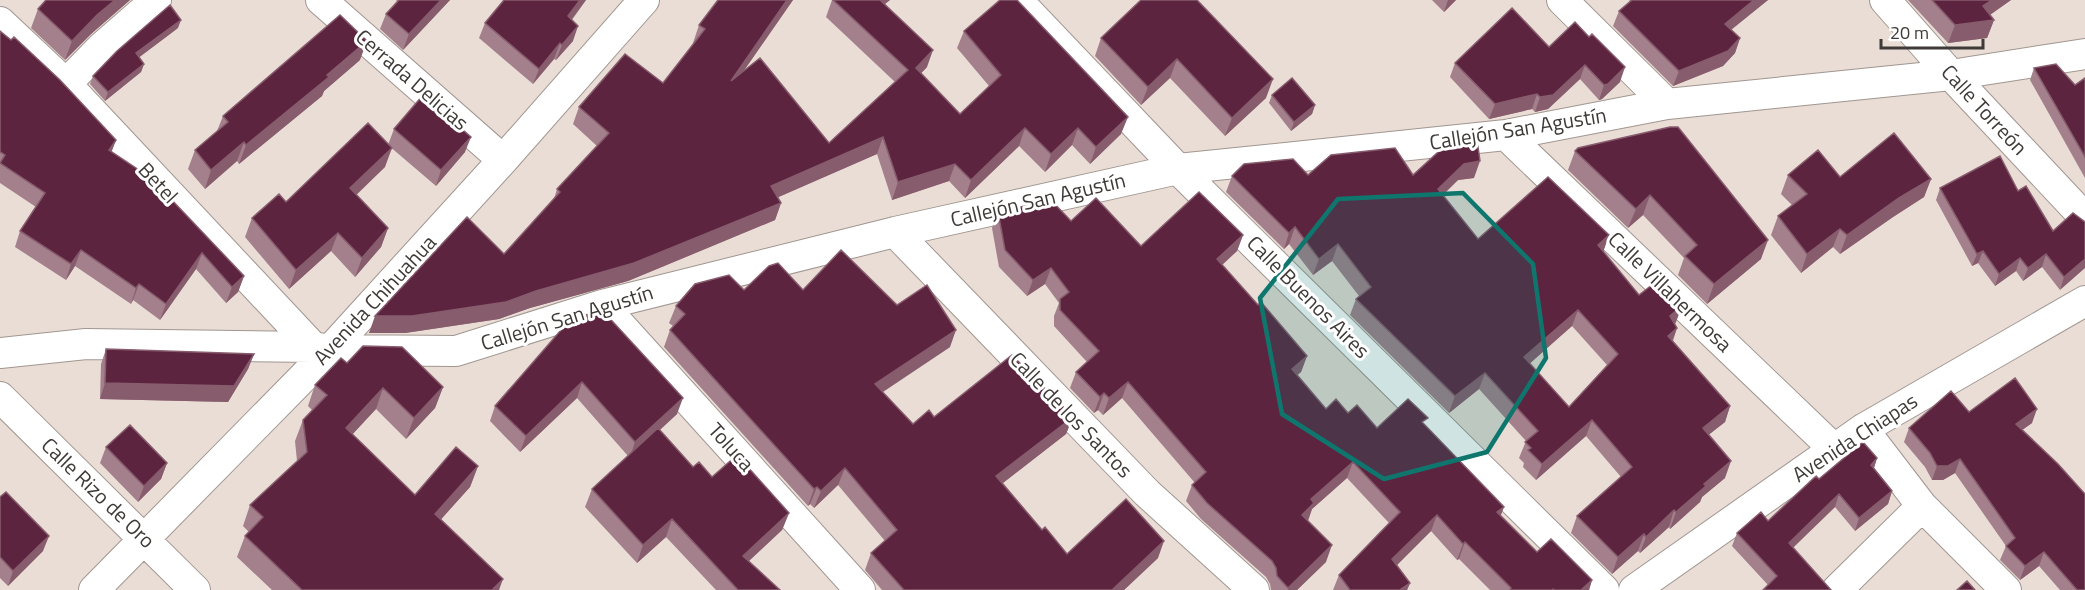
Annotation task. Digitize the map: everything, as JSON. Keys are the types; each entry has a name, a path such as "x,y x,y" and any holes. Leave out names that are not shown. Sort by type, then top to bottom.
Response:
{"street":[{"path":"66,84 102,47 156,0"},
{"name":"Cerrada Delicias","path":"321,0 503,160"},
{"name":"Avenida Chihuahua","path":"94,590 503,160 644,0"},
{"name":"Calle Buenos Aires","path":"1017,0 1178,169 1604,590"},
{"path":"1562,0 1667,104"},
{"name":"Calle Torreón","path":"1885,0 1951,75 2085,218"},
{"name":"Betel","path":"0,22 66,84 321,349"},
{"name":"Callejón San Agustín","path":"0,353 86,344 456,351 602,304 895,232 1178,169 1506,135 1667,104 1951,75 2085,54"},
{"name":"Calle Villahermosa","path":"1506,135 1834,449"},
{"name":"Calle de los Santos","path":"895,232 1147,493 1254,590"},
{"name":"Avenida Chiapas","path":"1634,590 1863,429 2085,301"},
{"name":"Toluca","path":"602,304 860,590"},
{"name":"Calle Rizo de Oro","path":"0,398 195,590"},
{"path":"1863,429 1922,506 2006,590"},
{"path":"1837,590 1922,506"}],"highlighted area":[{"path":"1463,193 1533,264 1546,358 1487,452 1384,479 1282,414 1260,298 1338,199"}],"building":[{"path":"46,0 115,0 72,41 38,9"},
{"path":"399,0 441,0 409,34 386,14"},
{"path":"504,0 580,0 568,16 578,26 562,45 560,43 539,69 485,23"},
{"path":"718,0 787,0 731,81 760,58 829,143 908,70 833,0 880,0 933,50 916,68 960,114 1001,75 964,31 1000,0 1017,0 1128,117 1096,147 1078,128 1051,154 1025,128 971,180 955,164 898,182 883,137 771,186 781,203 634,263 506,302 412,316 375,316 467,217 504,254 560,192 557,189 609,133 579,107 625,54 663,83 705,29 699,25"},
{"path":"1141,0 1197,0 1273,79 1232,118 1177,59 1148,87 1101,38"},
{"path":"1632,0 1754,0 1725,24 1740,38 1728,51 1679,71 1619,11"},
{"path":"1932,0 1992,0 1983,6 1994,20 1955,25"},
{"path":"170,5 181,20 136,53 144,64 108,92 93,76 117,51"},
{"path":"1512,8 1549,47 1575,22 1589,37 1592,34 1625,67 1608,84 1604,85 1585,65 1553,95 1540,97 1537,94 1495,104 1455,63"},
{"path":"340,15 367,41 327,75 329,77 246,145 244,142 211,170 195,150 228,122 223,116"},
{"path":"0,31 11,40 14,37 60,80 116,140 109,150 151,178 244,276 232,287 202,253 166,304 139,284 136,288 81,250 71,264 20,231 45,193 0,163 5,155 0,152"},
{"path":"2056,64 2075,85 2085,78 2085,157 2034,68"},
{"path":"1292,78 1315,105 1294,122 1272,95"},
{"path":"423,95 471,137 441,170 394,129"},
{"path":"368,123 392,148 350,188 388,228 362,258 338,233 296,270 252,218 279,194 286,202"},
{"path":"1678,127 1768,240 1714,284 1685,256 1697,245 1650,195 1636,209 1575,151 1578,148"},
{"path":"1894,133 1931,179 1899,198 1847,235 1840,229 1807,254 1778,216 1807,194 1788,175 1818,150 1840,177"},
{"path":"1477,140 1480,161 1464,164 1438,189 1478,239 1548,177 1609,235 1598,245 1639,295 1657,281 1682,306 1670,316 1677,328 1668,336 1730,406 1703,428 1731,461 1676,512 1674,510 1646,537 1644,534 1618,557 1577,516 1632,467 1592,420 1542,464 1528,450 1531,448 1525,442 1538,431 1485,373 1455,396 1356,299 1371,287 1338,244 1319,259 1295,227 1289,233 1232,176 1244,164 1293,159 1308,175 1331,155 1395,148 1413,175 1448,143","holes":["1578,310 1618,354 1569,407 1524,357"]},
{"path":"2000,156 2018,191 2026,186 2053,231 2073,213 2085,222 2085,259 2064,277 2046,254 2028,268 2020,258 1999,274 1983,251 1977,254 1940,188"},
{"path":"1199,192 1243,235 1217,259 1258,305 1261,302 1307,356 1292,369 1326,409 1336,399 1348,413 1357,405 1377,428 1408,399 1428,418 1422,422 1504,507 1497,512 1537,552 1551,539 1592,580 1581,590 1510,590 1511,588 1465,542 1463,544 1437,515 1392,559 1410,583 1402,590 1350,590 1339,575 1400,512 1353,462 1311,499 1314,503 1302,515 1332,545 1288,588 1277,576 1272,561 1207,503 1192,485 1206,472 1128,382 1109,398 1104,393 1100,397 1076,372 1099,351 1060,310 1060,299 1069,292 1051,268 1033,280 1005,250 998,212 1051,200 1071,221 1096,198 1141,246"},
{"path":"841,250 897,305 927,285 956,330 875,384 913,424 929,410 934,417 1012,355 1073,417 996,476 1042,530 1045,527 1067,554 1126,499 1164,541 1112,590 904,590 871,553 897,530 845,468 821,491 817,487 814,489 670,330 685,314 676,306 695,284 729,275 744,290 769,266 778,263 803,290"},
{"path":"602,310 683,398 635,442 582,382 526,436 495,406 568,322 566,321"},
{"path":"363,346 402,347 443,387 414,418 383,388 346,428 415,495 456,447 478,466 435,514 503,579 492,590 302,590 245,536 263,517 250,505 307,452 303,420 327,395 315,385 341,358 347,363"},
{"path":"106,349 254,354 234,386 105,383"},
{"path":"2015,378 2037,409 2016,424 2058,464 2085,494 2085,590 2077,590 2044,552 2025,566 2006,546 2015,538 1960,459 1948,466 1937,466 1930,453 1909,428 1951,391 1969,412"},
{"path":"130,425 167,463 144,486 106,447"},
{"path":"658,428 693,467 699,462 712,477 737,455 789,513 743,556 780,590 738,590 672,519 643,545 592,489"},
{"path":"1863,442 1877,458 1871,465 1892,491 1859,518 1839,494 1789,543 1831,590 1763,590 1777,576 1737,533 1761,512 1768,521 1816,476 1819,479"},
{"path":"6,492 49,536 13,571 0,557 0,497"},
{"path":"1967,581 1975,590 1957,590"}]}
